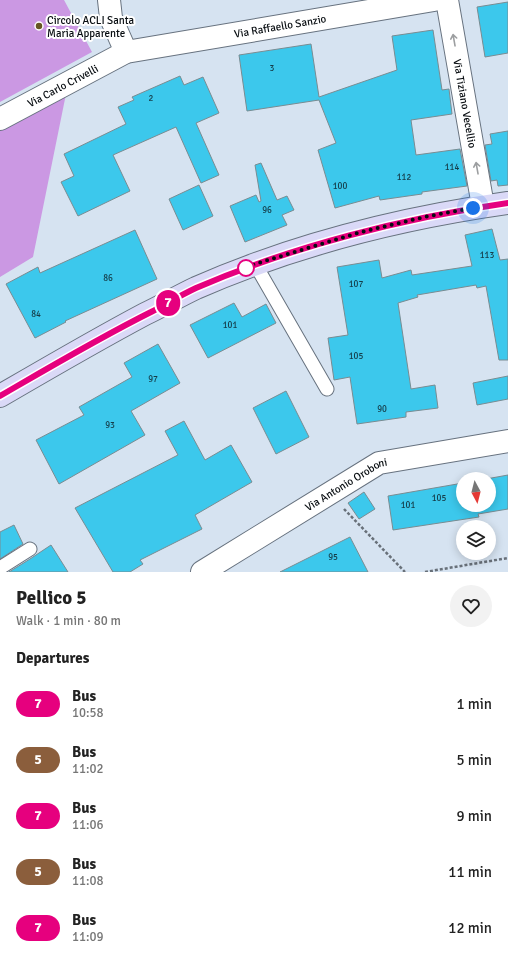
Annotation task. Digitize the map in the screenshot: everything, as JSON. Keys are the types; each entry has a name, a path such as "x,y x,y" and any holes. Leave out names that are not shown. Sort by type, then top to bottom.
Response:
{"main road":[{"path":"0,396 111,332 195,289 255,264 361,232 429,216 508,203"}],"street":[{"path":"109,0 111,18 126,52"},
{"name":"Via Raffaello Sanzio","path":"126,52 434,0"},
{"name":"Via Tiziano Vecellio","path":"446,0 483,206"},
{"name":"Via Carlo Crivelli","path":"0,119 126,52"},
{"name":"Via Antonio Oroboni","path":"202,572 379,463 508,441"}],"lane":[{"path":"255,264 327,389"},
{"path":"0,568 30,549"}],"path":[{"path":"330,494 405,572"},
{"path":"425,572 508,558"}],"shaded area":[{"name":"Circolo ACLI Santa Maria Apparente","path":"0,0 64,0 92,52 0,102"},
{"path":"66,94 33,257 0,277 0,130"}],"building":[{"path":"508,2 508,53 485,57 477,7"},
{"path":"433,30 442,90 449,89 452,114 411,120 416,155 460,149 467,186 422,192 422,194 380,200 379,196 335,208 318,150 336,143 319,100 247,111 239,55 311,44 319,97 397,70 392,36"},
{"path":"180,76 184,85 203,77 219,113 196,123 219,175 201,183 176,127 113,155 130,191 78,216 61,182 74,176 64,154 126,124 118,107 134,100 132,97"},
{"path":"508,131 508,185 498,186 497,180 491,181 485,145 492,144 490,134"},
{"path":"261,163 277,200 287,196 294,210 282,215 287,225 245,242 230,206 256,195 259,202 261,201 255,165"},
{"path":"199,185 213,216 183,230 169,199"},
{"path":"492,229 500,260 508,259 508,360 499,360 486,286 477,288 476,285 417,295 418,297 398,303 411,389 435,385 438,408 406,412 406,417 357,424 350,377 334,380 328,338 348,335 337,267 379,260 382,278 411,270 412,275 472,266 465,235"},
{"path":"135,230 157,279 65,321 66,322 35,338 6,284 38,267 40,273"},
{"path":"234,303 242,317 266,304 276,323 208,358 190,325"},
{"path":"158,344 180,383 131,411 145,435 59,484 36,440 84,415 79,407 132,377 124,363"},
{"path":"508,376 508,399 477,405 473,383"},
{"path":"286,391 309,437 276,454 253,408"},
{"path":"184,421 205,460 231,445 252,482 195,515 202,529 140,560 143,564 130,572 113,572 75,508 178,455 165,431"},
{"path":"508,475 508,509 496,511 496,477"},
{"path":"456,484 456,512 490,512 478,514 479,517 393,530 388,496"},
{"path":"364,492 375,509 359,519 348,503"},
{"path":"14,525 23,544 0,559 0,532"},
{"path":"350,537 368,572 280,572"},
{"path":"51,545 68,572 9,572 30,559"}],"bus line":[{"name":"7","path":"0,396 90,343 195,289 255,264 361,232 429,216 508,203"}],"place":[{"name":"Circolo ACLI Santa Maria Apparente","path":"39,26"}],"route":[{"path":"246,268 243,269 361,232 429,216 473,208"}]}
